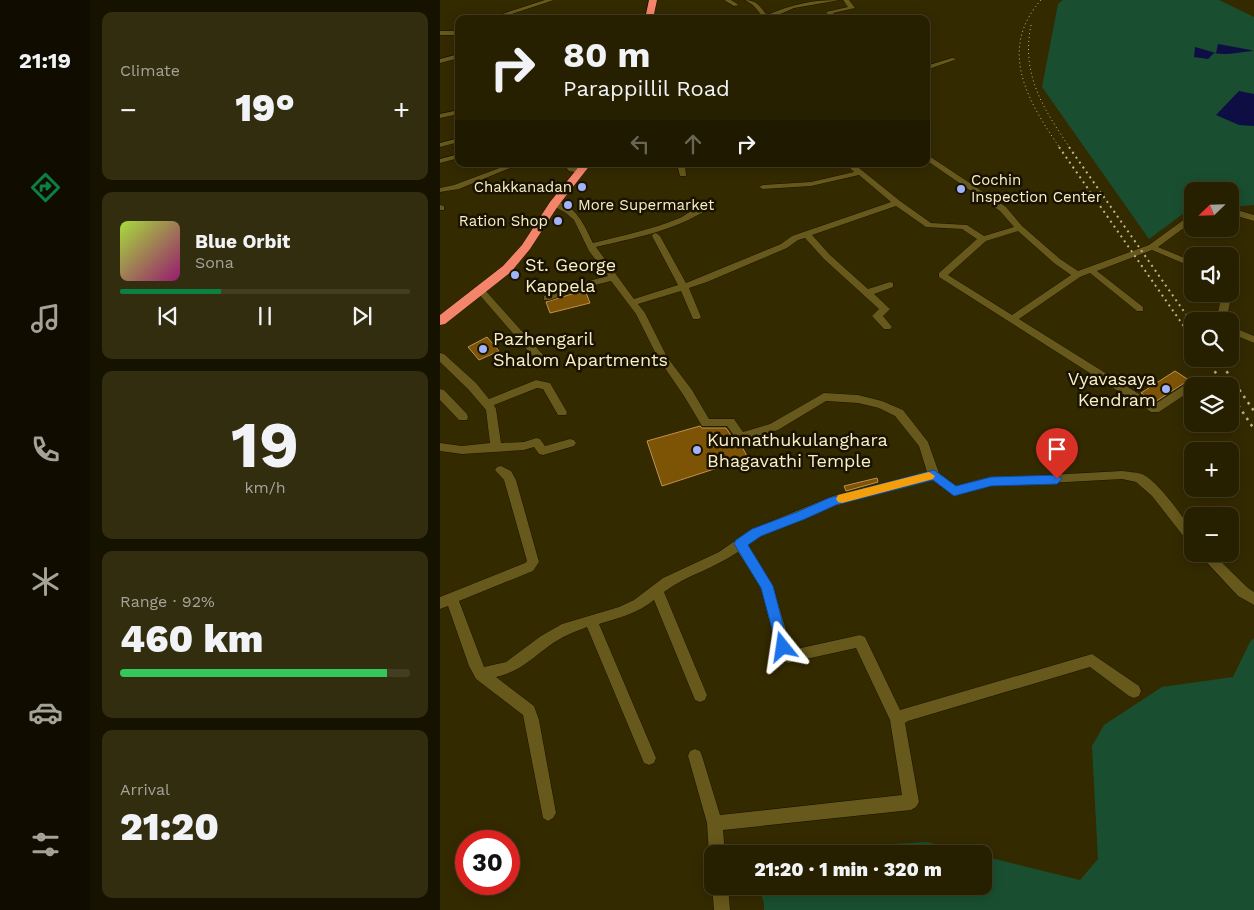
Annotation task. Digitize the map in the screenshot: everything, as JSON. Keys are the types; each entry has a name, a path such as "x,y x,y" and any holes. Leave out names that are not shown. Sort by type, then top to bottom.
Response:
{"highway":[{"path":"650,15 653,0"},
{"path":"440,321 481,291 506,269 526,247 554,204 583,167"}],"street":[{"path":"504,15 551,0"},
{"path":"727,0 736,5"},
{"path":"748,0 755,4 762,15"},
{"path":"785,0 793,6"},
{"path":"771,15 793,6 837,0"},
{"path":"832,15 829,12 852,8 846,0"},
{"path":"534,6 541,11"},
{"path":"440,33 455,32"},
{"path":"440,61 455,57"},
{"path":"930,67 954,59"},
{"path":"440,116 455,113"},
{"path":"440,145 455,141"},
{"path":"440,161 455,157"},
{"path":"930,158 1003,209 1019,228 1057,261 1077,275"},
{"path":"440,190 456,187 508,167"},
{"path":"570,167 572,169 583,167"},
{"path":"682,167 683,174"},
{"path":"763,187 811,184 857,170 897,203 929,225 964,227 983,239"},
{"path":"632,303 729,271 784,246 795,238 897,203"},
{"path":"554,204 569,211 578,219 591,246 640,313 662,358 688,393 706,422 730,422 741,437 774,428 824,397 858,399 882,405 899,413 924,445 934,475 954,491 991,482 1122,475 1139,478 1156,493 1184,528"},
{"path":"591,246 667,225 695,215 705,208"},
{"path":"1012,319 1077,275 1152,247 1184,224"},
{"path":"1019,228 983,239 942,275 1155,409 1184,391"},
{"path":"806,234 827,257 885,309 877,316 887,327"},
{"path":"656,236 684,287 696,317"},
{"path":"1152,247 1184,261"},
{"path":"1091,270 1140,309"},
{"path":"547,298 580,286 613,278"},
{"path":"866,293 890,285"},
{"path":"481,291 541,359 545,360"},
{"path":"1239,333 1254,340"},
{"path":"440,356 472,386 491,409 496,447"},
{"path":"487,404 536,384 546,386 562,412"},
{"path":"440,393 463,417"},
{"path":"440,447 462,450 524,446 536,442 542,451 570,443"},
{"path":"501,470 507,474 510,480 533,562 529,567 446,601 476,666 482,674 529,711 548,813"},
{"path":"482,674 509,668 546,640 567,628 621,612 639,604 668,582 723,556 756,533 801,516 833,501 934,475"},
{"path":"715,823 911,802 897,719 860,641 788,657 783,647 767,586 740,544"},
{"path":"1213,562 1243,592 1254,599"},
{"path":"657,590 700,695"},
{"path":"591,620 649,758"},
{"path":"897,719 905,715 1092,660 1134,691"},
{"path":"695,756 715,823 716,845"},
{"path":"721,895 722,910"}],"green space":[{"path":"1063,0 1219,0 1254,17 1254,205 1239,206 1239,182 1184,182 1184,213 1149,239 1042,87 1058,4"},
{"path":"1254,638 1254,910 764,910 761,895 992,895 992,858 1080,880 1098,859 1092,746 1104,725 1162,687 1233,677 1250,642"},
{"path":"927,842 939,845 877,845"}],"shaded area":[{"path":"1218,44 1253,51 1228,54 1214,53 1208,59 1194,57 1195,47 1216,53"},
{"path":"1239,91 1254,94 1254,126 1239,125 1216,115"}],"building":[{"path":"585,290 590,303 550,313 546,302"},
{"name":"Pazhengaril Shalom Apartments","path":"487,337 499,351 479,360 468,347"},
{"name":"Vyavasaya Kendram","path":"1175,371 1184,377 1184,383 1155,402 1141,393"},
{"name":"Kunnathukulanghara Bhagavathi Temple","path":"700,426 702,428 726,428 735,441 740,443 748,458 662,486 647,441"},
{"path":"877,478 878,482 846,491 844,486"}],"railway":[{"path":"1041,0 1028,19 1021,38 1019,57 1028,94 1060,148"},
{"path":"1031,25 1029,60 1032,75 1043,105 1070,148"},
{"path":"1059,147 1184,327"},
{"path":"1069,147 1184,312"},
{"path":"1212,367 1219,377"},
{"path":"1224,367 1254,411"},
{"path":"1239,406 1254,429"}],"slow traffic":[{"path":"842,499 929,476"}],"place":[{"name":"Chakkanadan","path":"582,187"},
{"name":"Cochin Inspection Center","path":"961,189"},
{"name":"More Supermarket","path":"568,205"},
{"name":"Ration Shop","path":"558,221"},
{"name":"St. George Kappela","path":"515,275"},
{"name":"Pazhengaril Shalom Apartments","path":"483,349"},
{"name":"Vyavasaya Kendram","path":"1166,389"},
{"name":"Kunnathukulanghara Bhagavathi Temple","path":"697,450"}],"route":[{"path":"783,647 767,586 740,544 756,533 801,516 833,501 934,475 954,491 991,482 1057,479"}]}
